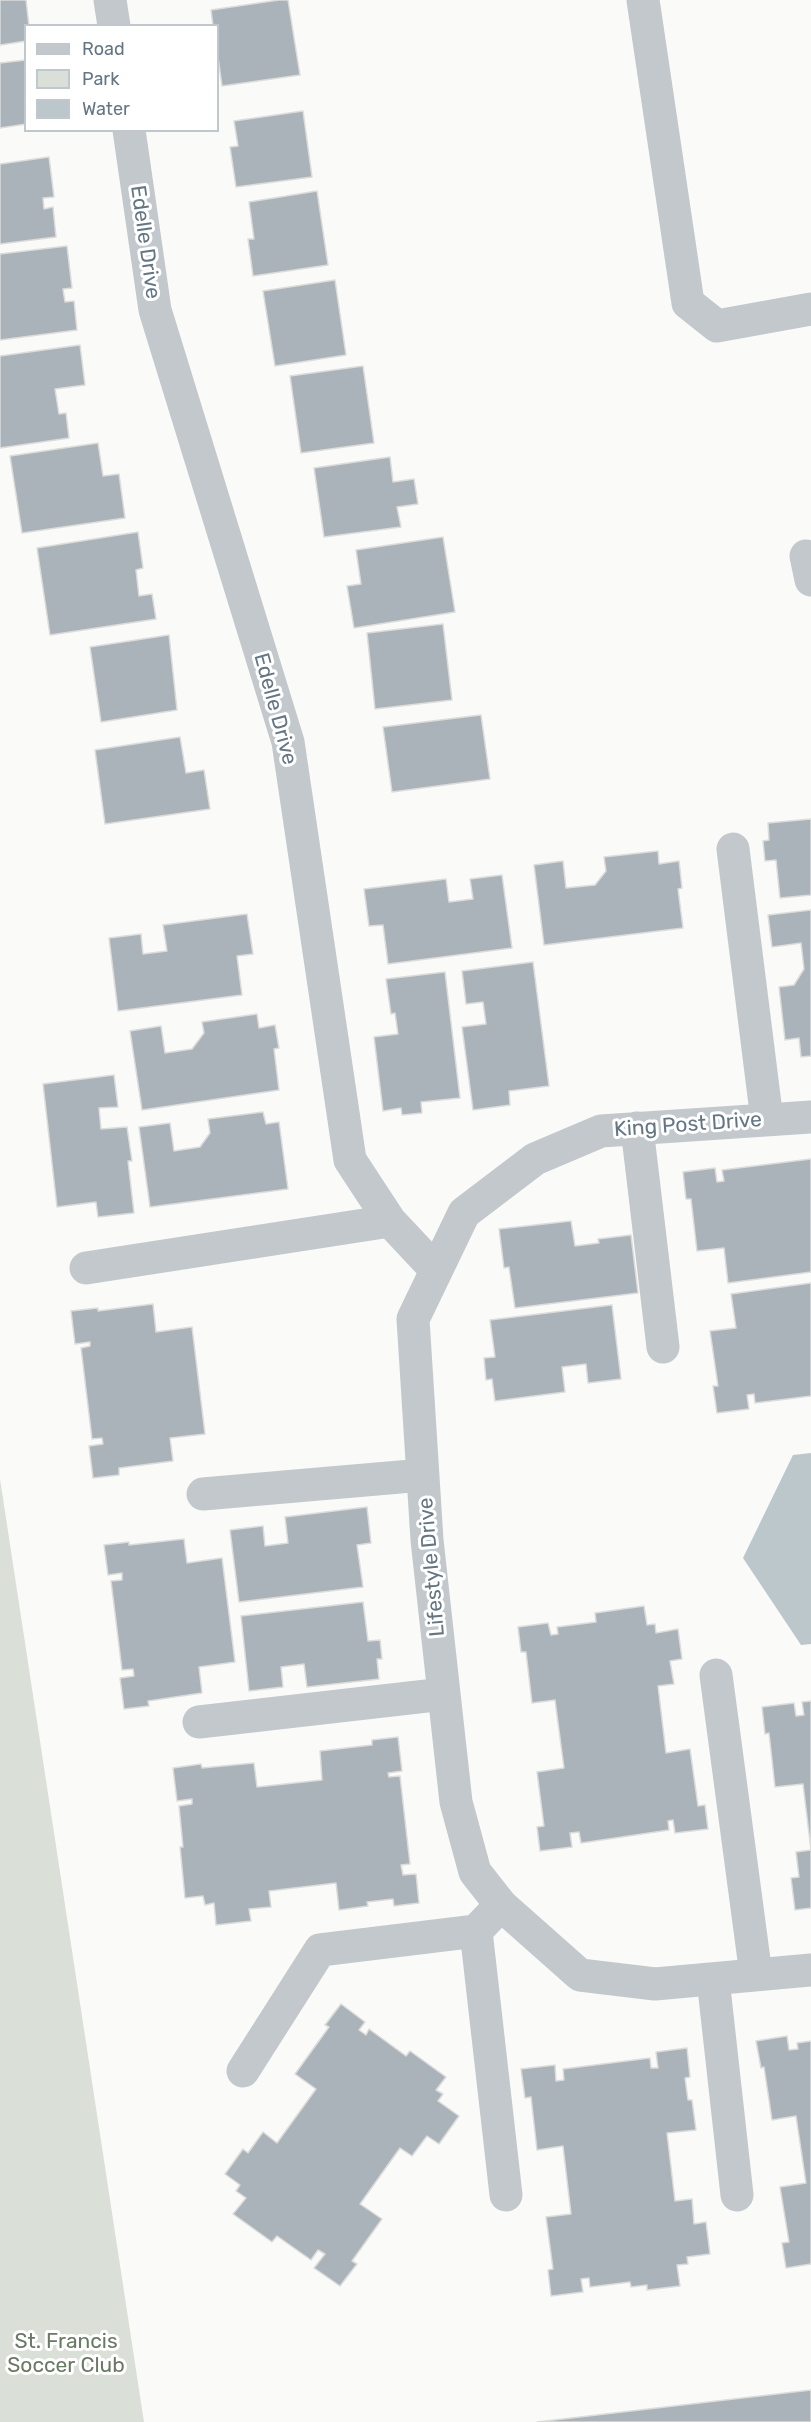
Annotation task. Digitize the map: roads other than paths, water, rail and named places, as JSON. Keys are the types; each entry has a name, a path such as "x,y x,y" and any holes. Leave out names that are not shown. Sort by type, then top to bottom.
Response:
{"street":[{"path":"110,0 114,24"},
{"path":"644,0 688,303 717,326 811,309"},
{"name":"Edelle Drive","path":"129,132 155,309 288,742 350,1160 390,1221 436,1270"},
{"path":"733,849 767,1120"},
{"name":"King Post Drive","path":"535,1159 601,1131 811,1117"},
{"path":"637,1128 663,1347"},
{"name":"Lifestyle Drive","path":"535,1159 464,1213 413,1319 427,1540 456,1802 475,1872 501,1905 580,1975 655,1984 713,1979"},
{"path":"86,1268 390,1221"},
{"path":"203,1494 423,1475"},
{"path":"716,1675 756,1975"},
{"path":"199,1722 444,1694"},
{"path":"243,2071 320,1950 476,1931 501,1905"},
{"path":"476,1931 507,2195"},
{"path":"737,2195 713,1979 811,1970"}],"water":[{"path":"811,1453 811,1644 801,1645 743,1558 793,1455"}],"park label":[{"name":"St. Francis Soccer Club","path":"66,2354"}]}
